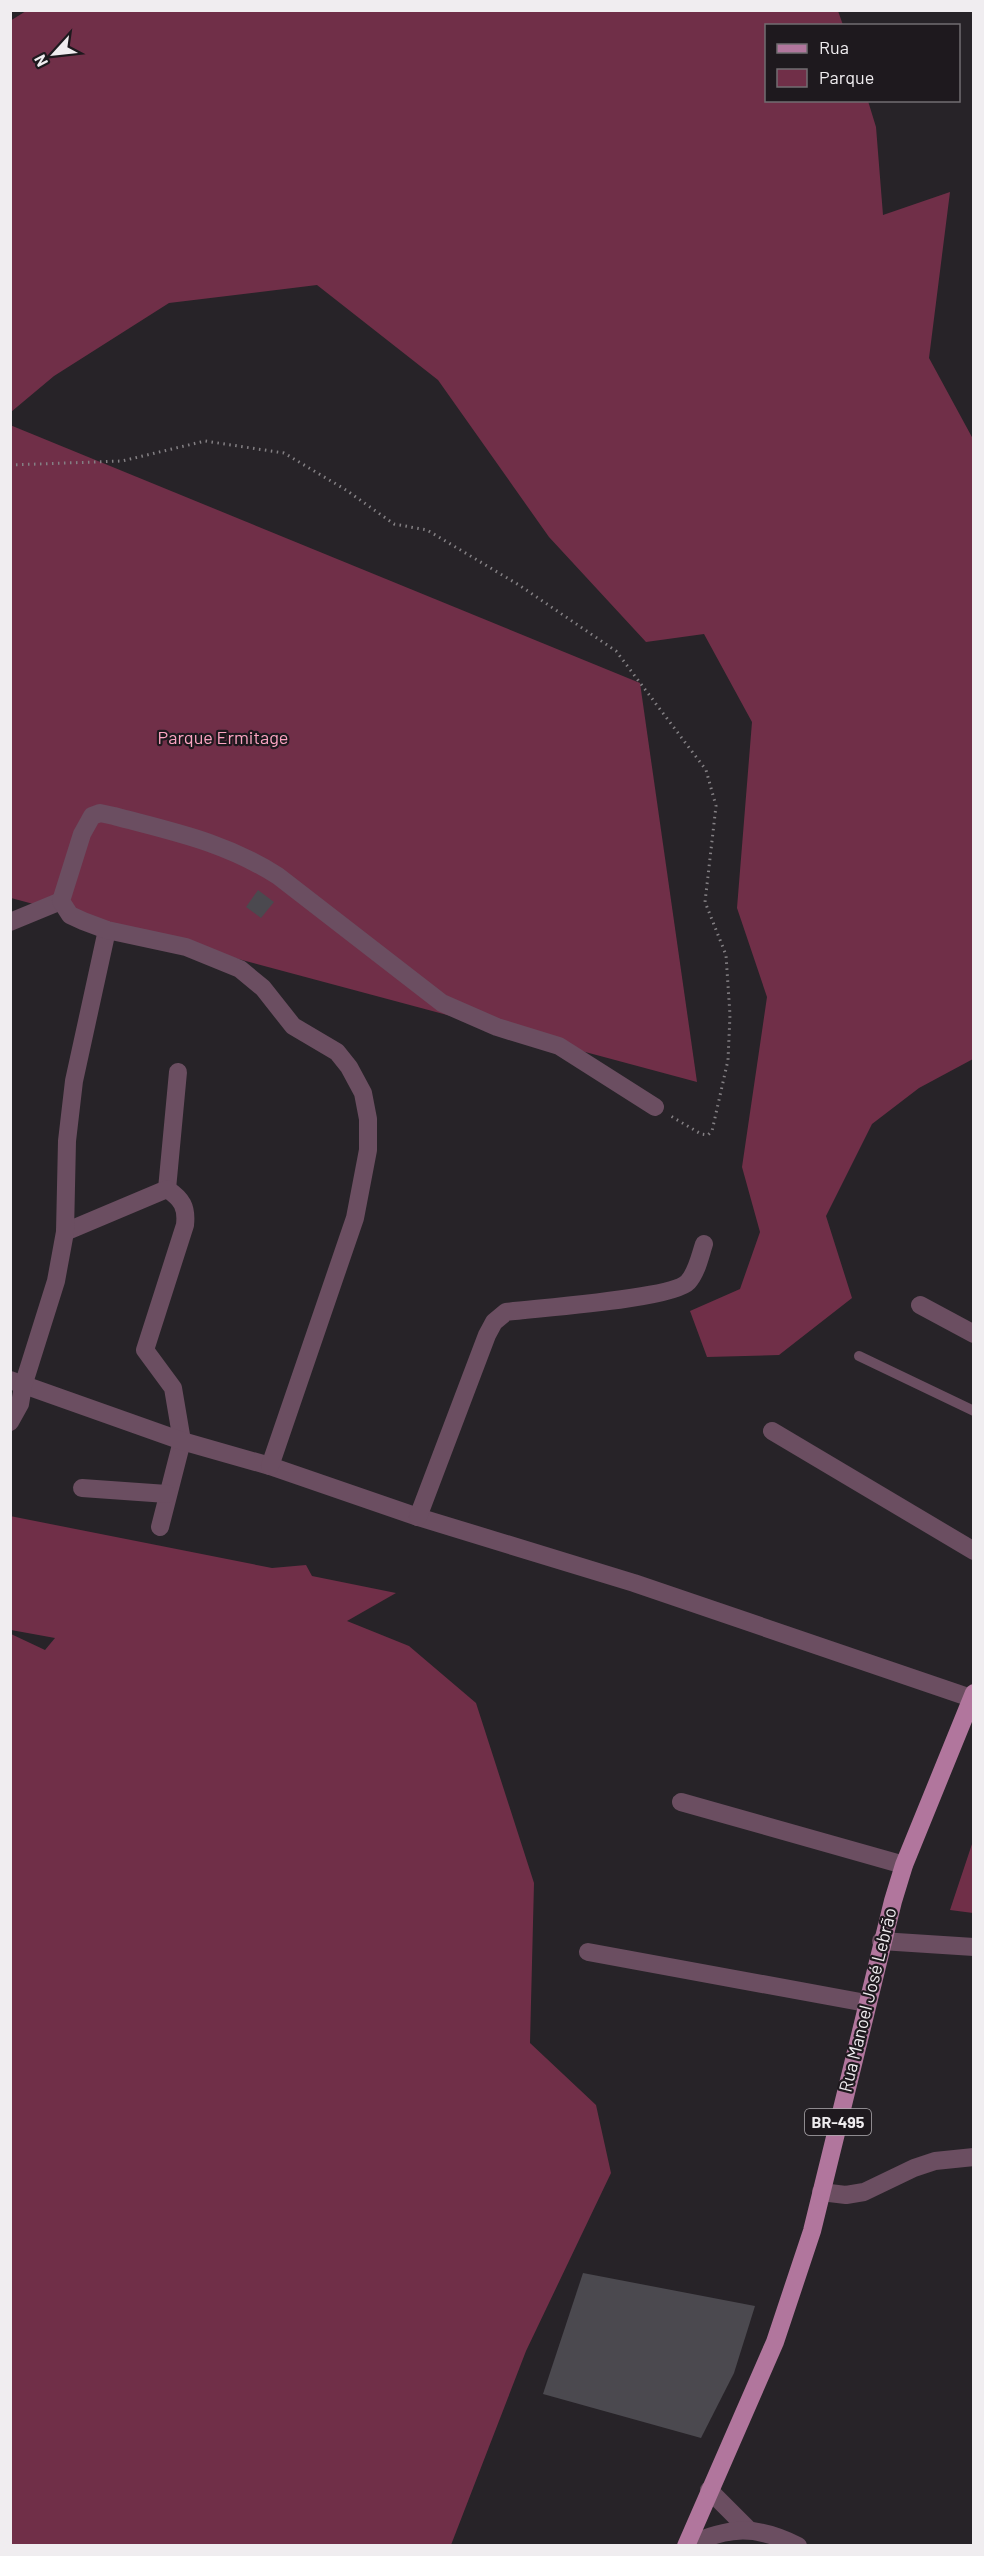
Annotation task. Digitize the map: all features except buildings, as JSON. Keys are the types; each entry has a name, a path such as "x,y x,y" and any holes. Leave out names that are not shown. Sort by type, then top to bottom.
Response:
{"main road":[{"name":"Rua Manoel José Lebrão","path":"687,2546 709,2490 775,2342 812,2231 881,1941 904,1865 973,1696"}],"street":[{"path":"61,901 82,834 92,816 100,813 204,839 253,860 278,876 442,1003 497,1027 559,1046 655,1107"},
{"path":"10,922 61,901"},
{"path":"61,901 70,915 107,930 186,947 240,969 263,988 293,1026 337,1052 349,1067 367,1104 368,1150 355,1218 270,1466"},
{"path":"10,1422 20,1404 17,1383 56,1281 64,1232 67,1141 74,1081 107,930"},
{"path":"167,1189 178,1072"},
{"path":"64,1232 167,1189"},
{"path":"160,1527 182,1441 173,1388 145,1350 185,1226 187,1213 184,1204 167,1189"},
{"path":"418,1517 487,1335 501,1314 677,1290 687,1283 695,1270 704,1244"},
{"path":"921,1305 974,1334"},
{"path":"17,1383 71,1400 182,1441 270,1466 418,1517 634,1583 973,1696"},
{"path":"772,1431 974,1551"},
{"path":"81,1488 167,1494"},
{"path":"681,1802 904,1865"},
{"path":"881,1941 974,1947"},
{"path":"588,1952 866,2002"},
{"path":"821,2192 846,2195 864,2192 914,2168 935,2161 974,2157"},
{"path":"709,2490 748,2529"},
{"path":"687,2546 721,2532 748,2529 783,2538 798,2546"}],"lane":[{"path":"859,1356 974,1411"}],"path":[{"path":"10,465 122,461 205,441 284,453 346,490 394,524 427,530 509,578 616,651 706,770 716,806 705,902 726,955 730,1015 728,1060 712,1131 708,1135 701,1134 655,1107"}],"green space":[{"path":"26,11 838,11 843,24 765,24 765,102 868,102 876,127 883,215 950,192 929,358 973,439 973,1059 919,1088 872,1124 826,1216 852,1298 779,1355 707,1357 690,1311 740,1289 760,1232 742,1167 767,997 737,908 752,722 704,634 646,642 549,537 438,380 317,285 169,303 54,376 11,412 10,21"},
{"name":"Parque Ermitage","path":"10,425 640,683 697,1082 11,898"},
{"path":"10,1516 272,1568 306,1565 312,1576 396,1593 347,1621 409,1646 476,1703 534,1883 530,2043 596,2105 611,2173 526,2351 451,2545 11,2545 11,1634 45,1650 55,1638 11,1630"},
{"path":"973,1841 973,1913 950,1910"}]}
